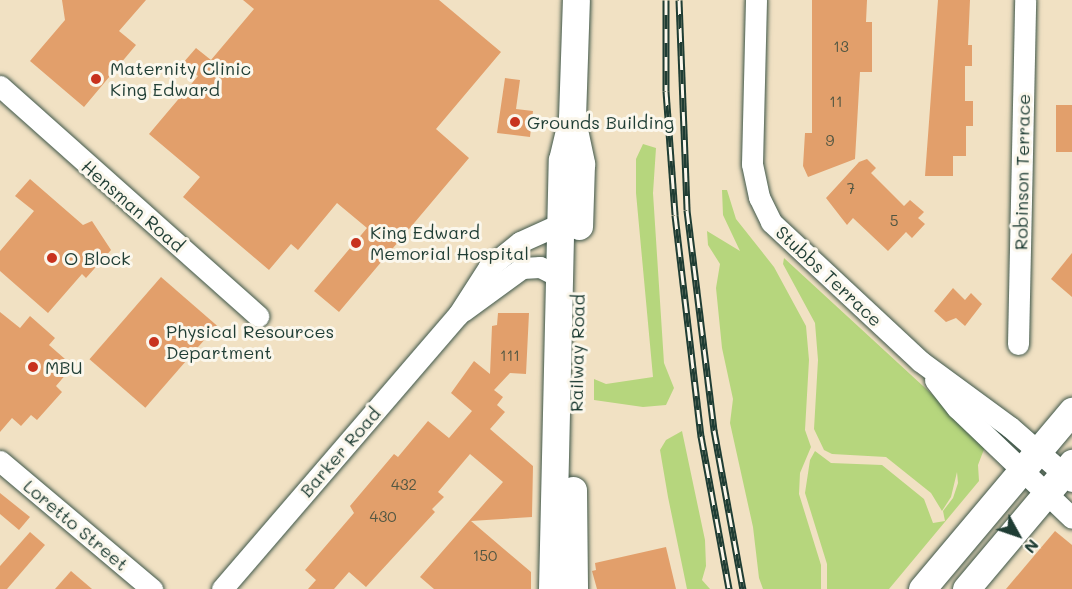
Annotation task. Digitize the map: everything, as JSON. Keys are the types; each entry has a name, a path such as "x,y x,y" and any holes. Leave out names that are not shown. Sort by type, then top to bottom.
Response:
{"main road":[{"name":"Railway Road","path":"552,589 562,160 572,117 576,0"},
{"name":"Railway Road","path":"572,117 581,165 572,504 574,589"},
{"path":"922,589 1072,411"},
{"path":"966,589 1046,495 1069,472"}],"street":[{"name":"Stubbs Terrace","path":"756,0 752,164 759,197 771,222 787,241 1030,461 1046,495 1072,518"},
{"name":"Robinson Terrace","path":"1018,344 1025,0"},
{"name":"Hensman Road","path":"3,91 258,316"},
{"name":"Barker Road","path":"222,589 458,315 478,280 500,256 520,242 561,223"},
{"name":"Barker Road","path":"458,315 522,268 540,267 560,277"},
{"name":"Loretto Street","path":"0,461 152,589"},
{"name":"Stubbs Terrace","path":"1030,461 1069,472"}],"green space":[{"path":"643,144 656,148 653,193 664,363 674,388 666,405 643,407 594,400 594,379 606,384 653,377 636,193 636,159"},
{"path":"722,190 727,190 736,219 774,267 806,326 809,360 805,430 811,447 800,473 799,494 821,565 821,589 763,589 759,578 753,527 730,423 733,399 722,348 716,288 720,264 708,245 707,231 740,251 723,215"},
{"path":"784,258 986,444 978,465 979,481 889,589 827,589 827,564 805,493 810,460 815,451 831,463 882,465 924,499 933,523 945,521 943,511 953,498 958,483 957,472 951,497 942,511 931,493 886,457 832,454 824,450 814,429 818,360 815,323 783,264"},
{"path":"682,431 705,540 706,566 702,580 710,589 687,589 668,497 660,450 666,440"}],"building":[{"path":"62,0 146,0 119,31 136,45 84,107 30,61 65,20"},
{"path":"243,0 439,0 501,52 436,129 469,158 339,312 314,291 367,228 337,203 298,250 291,244 269,270 183,197 200,177 149,134 198,76 183,63 196,48 211,60 254,9"},
{"path":"812,0 867,0 866,22 872,22 872,72 860,72 855,159 808,177 803,166 805,133 812,133"},
{"path":"938,0 970,0 968,45 972,45 972,66 965,66 965,101 973,101 973,126 966,126 966,156 953,156 953,176 925,176"},
{"name":"Grounds Building","path":"505,78 520,80 516,109 533,111 530,137 497,133"},
{"path":"1056,105 1072,105 1072,152 1056,152"},
{"path":"867,159 876,168 871,173 904,206 910,200 924,212 918,218 925,224 912,238 906,232 888,251 853,218 847,225 826,198 859,162"},
{"name":"O Block","path":"30,179 83,225 92,221 111,250 86,278 82,274 48,313 0,271 0,251 34,211 15,196"},
{"path":"1072,253 1072,297 1051,279"},
{"name":"Physical Resources Department","path":"161,277 217,326 145,408 89,359"},
{"path":"953,288 965,300 971,293 982,304 965,326 956,318 946,322 934,311"},
{"name":"MBU","path":"0,312 20,328 30,316 55,338 49,345 73,366 56,386 62,392 37,420 31,415 21,426 12,418 0,432"},
{"path":"498,313 529,313 526,374 510,373 494,390 503,397 497,405 505,412 490,429 533,466 532,517 471,521 531,572 531,589 434,589 420,577 503,482 470,454 438,492 444,497 432,509 435,512 366,587 349,572 334,589 308,589 316,580 305,570 354,513 350,506 394,454 398,457 428,421 449,438 472,411 451,393 474,361 490,374 492,326 497,325"},
{"path":"0,493 30,517 19,530 0,514"},
{"path":"1055,531 1072,545 1072,589 1006,589"},
{"path":"30,532 45,545 7,589 0,589 0,566"},
{"path":"666,547 676,589 597,589 592,571 596,570 595,563"},
{"path":"71,571 92,589 55,589"}],"railway":[{"path":"666,0 666,91 675,215 701,436 729,589"},
{"path":"679,0 687,210 714,430 743,589"}],"place":[{"name":"Maternity Clinic King Edward","path":"96,79"},
{"name":"Grounds Building","path":"515,122"},
{"name":"King Edward Memorial Hospital","path":"356,243"},
{"name":"O Block","path":"52,258"},
{"name":"Physical Resources Department","path":"154,342"},
{"name":"MBU","path":"33,367"}]}
